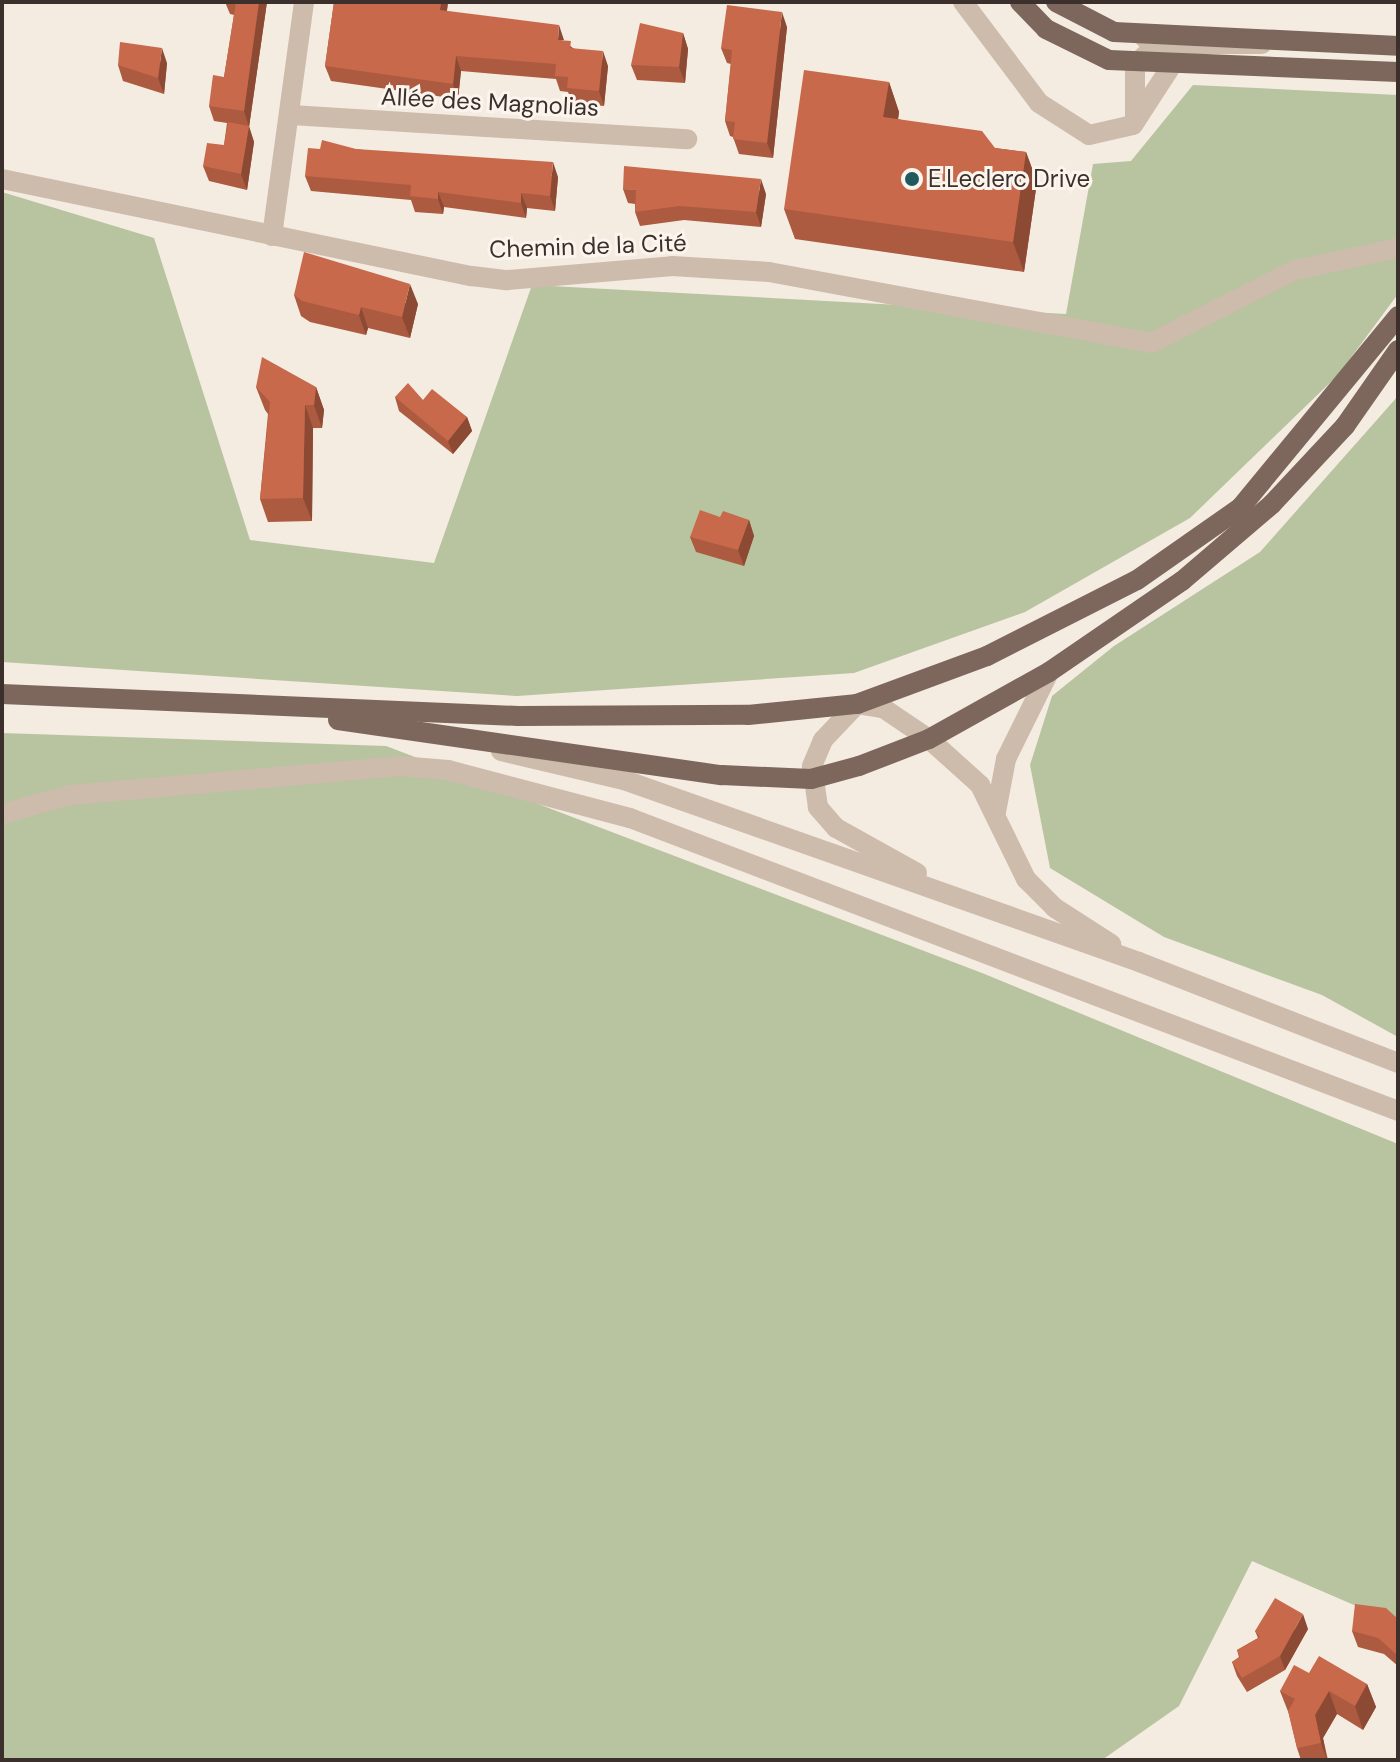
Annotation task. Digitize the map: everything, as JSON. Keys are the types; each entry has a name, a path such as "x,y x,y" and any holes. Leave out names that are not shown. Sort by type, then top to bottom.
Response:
{"main road":[{"path":"1020,2 1077,48 1135,64 1398,72"},
{"path":"1056,2 1077,18 1149,39 1302,39 1398,46"},
{"path":"2,694 235,705 623,716 857,704 987,656 1137,580 1240,508 1398,316"},
{"path":"235,705 722,775 811,779 929,739 1049,672 1182,581 1272,504 1345,426 1398,350"}],"street":[{"path":"272,236 291,115 304,2"},
{"path":"963,2 1039,103 1089,135 1133,125 1172,65 1149,39 1135,64 1133,125"},
{"name":"Allée des Magnolias","path":"291,115 687,139"},
{"name":"Chemin de la Cité","path":"2,179 272,236 507,280 672,266 769,272 1151,343 1295,270 1398,248"},
{"path":"996,812 1006,759 1049,672"},
{"path":"941,894 924,876 836,828 818,807 811,779 823,740 857,704 883,708 929,739 980,785 996,812 1007,846 1036,889 1139,962"},
{"path":"427,733 624,780 1139,962 1398,1063"},
{"path":"2,814 70,795 400,766 448,770 630,818 1398,1111"}],"green space":[{"path":"1193,85 1398,95 1398,294 1338,375 1190,518 1025,612 854,673 517,696 2,662 2,192 154,238 250,540 434,563 532,285 1066,314 1093,164 1131,161"},
{"path":"1398,396 1398,1037 1322,995 1164,937 1050,868 1030,765 1052,696 1114,646 1260,552"},
{"path":"2,733 386,746 982,973 1398,1144 1398,1624 1252,1561 1179,1706 1102,1760 2,1760"}],"building":[{"path":"236,2 259,2 244,111 209,106 213,75 224,77"},
{"path":"334,2 441,2 440,10 559,25 558,40 571,41 570,48 603,51 599,91 567,88 568,77 555,76 556,64 456,56 453,84 325,66"},
{"path":"727,5 782,12 767,143 733,139 735,122 725,121 732,50 721,48"},
{"path":"640,23 683,33 679,67 631,65"},
{"path":"120,42 162,48 158,78 118,65"},
{"path":"804,70 889,82 883,117 982,131 995,148 1026,152 1013,242 784,209"},
{"path":"228,122 249,126 241,174 203,166 207,143 224,145"},
{"path":"322,140 356,149 553,162 550,196 521,193 521,203 438,192 438,199 410,196 411,185 305,176 308,148 320,149"},
{"path":"624,166 761,179 756,212 679,206 635,212 636,190 623,189"},
{"path":"304,252 410,284 402,317 361,307 359,315 302,301 294,295"},
{"path":"262,357 316,387 314,405 305,405 303,498 260,499 270,402 256,387"},
{"path":"408,383 423,400 432,389 467,417 448,441 395,397"},
{"path":"700,510 720,517 723,511 749,520 738,550 690,537"},
{"path":"1275,1598 1303,1614 1280,1656 1242,1678 1232,1662 1240,1657 1237,1650 1260,1637 1255,1631"},
{"path":"1355,1604 1386,1608 1398,1619 1397,1655 1378,1638 1352,1631"},
{"path":"1319,1656 1367,1684 1355,1706 1329,1691 1315,1715 1321,1743 1297,1748 1288,1711 1295,1699 1280,1691 1294,1665 1309,1673"}],"place":[{"name":"E.Leclerc Drive","path":"912,179"}]}
